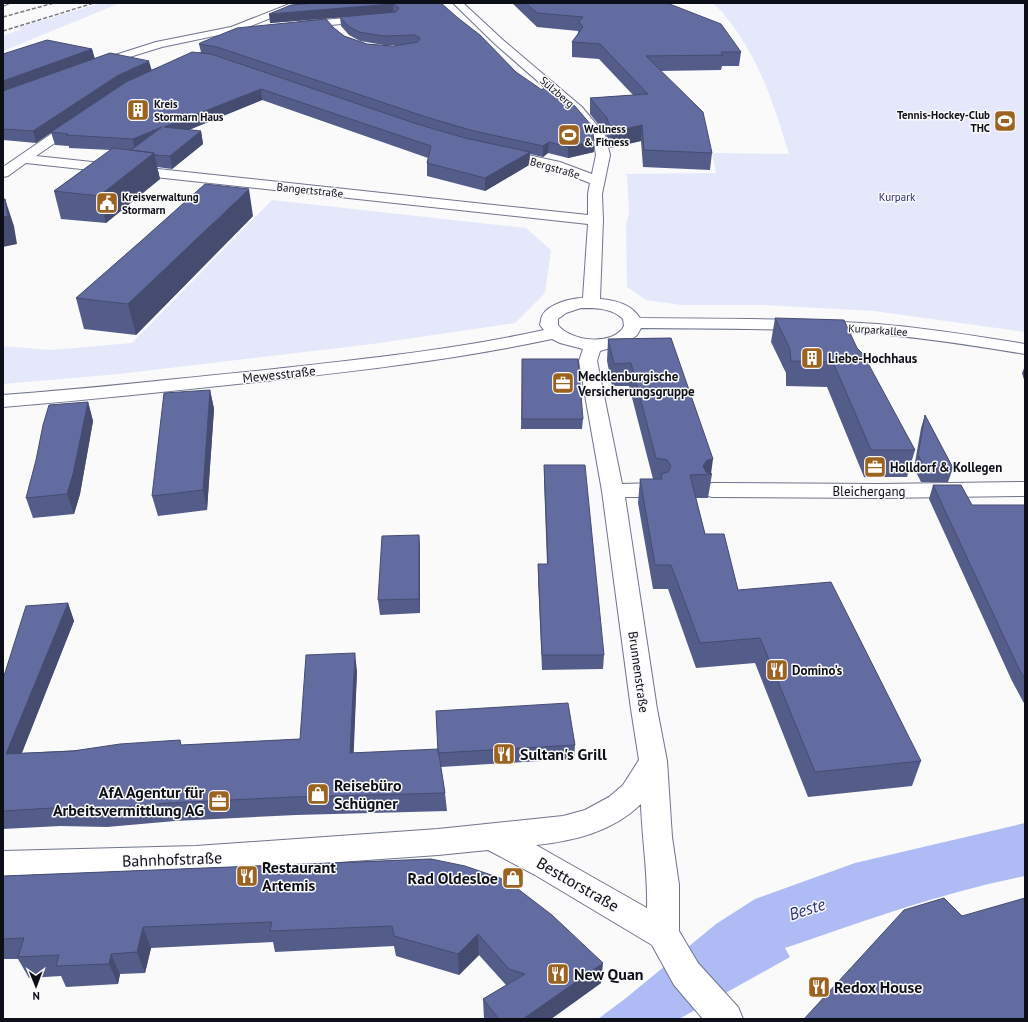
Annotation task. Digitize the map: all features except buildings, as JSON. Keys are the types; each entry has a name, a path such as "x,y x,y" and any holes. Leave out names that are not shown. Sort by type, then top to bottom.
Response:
{"street":[{"path":"82,69 160,44 194,41 224,32 301,3"},
{"name":"Sülzberg","path":"458,3 499,42 578,110 599,135 603,155 595,194 596,220 591,303"},
{"path":"285,26 378,18"},
{"path":"331,22 338,33"},
{"path":"224,32 262,28"},
{"path":"3,173 86,116"},
{"name":"Bergstraße","path":"492,151 554,165 598,181"},
{"name":"Bangertstraße","path":"24,159 596,220"},
{"path":"591,303 619,308 628,314 634,323 634,328 630,334 622,340 610,344 596,345 568,342 550,330 548,323 550,316 557,310 567,306 591,303"},
{"name":"Kurparkallee","path":"634,323 800,325 878,329 939,336 1025,349"},
{"name":"Mewesstraße","path":"3,401 70,396 447,354 554,333"},
{"name":"Brunnenstraße","path":"596,345 592,349 588,361 613,490 644,709 653,761"},
{"name":"Bleichergang","path":"712,490 1025,489"},
{"path":"613,490 656,490"},
{"path":"492,837 563,829 592,821 619,806 633,793 653,761"},
{"name":"Besttorstraße","path":"653,761 657,837 663,885 663,934"},
{"name":"Besttorstraße","path":"492,837 546,865 663,934 686,974 722,1016"},
{"name":"Bahnhofstraße","path":"3,864 196,859 492,837"}],"green space":[{"path":"101,3 120,3 3,51 3,36 22,29 17,28"},
{"name":"Kurpark","path":"712,3 1025,3 1025,332 874,311 760,305 682,305 646,300 627,287 626,225 629,213 627,175 623,174 716,173 712,153 789,154 779,121 754,60 736,30 722,12"},
{"path":"272,200 526,228 551,250 545,293 515,323 372,344 119,374 3,384 3,346 51,350 132,343"}],"water":[{"name":"Beste","path":"1025,823 1025,876 964,890 934,899 785,948 790,957 679,1019 598,1019 626,998 716,924 755,899 855,863"}],"railway":[{"path":"3,17 54,3"},
{"path":"3,31 94,3"}],"place":[{"name":"Kreis Stormarn Haus","path":"138,110"},
{"name":"Tennis-Hockey-Club THC","path":"1005,121"},
{"name":"Wellness & Fitness","path":"569,135"},
{"name":"Kreisverwaltung Stormarn","path":"107,203"},
{"name":"Liebe-Hochhaus","path":"812,358"},
{"name":"Mecklenburgische Versicherungsgruppe","path":"563,383"},
{"name":"Holldorf & Kollegen","path":"875,467"},
{"name":"Domino's","path":"777,670"},
{"name":"Sultan's Grill","path":"504,754"},
{"name":"Reisebüro Schügner","path":"318,794"},
{"name":"AfA Agentur für Arbeitsvermittlung AG","path":"219,801"},
{"name":"Restaurant Artemis","path":"247,876"},
{"name":"Rad Oldesloe","path":"513,878"},
{"name":"New Quan","path":"558,974"},
{"name":"Redox House","path":"819,987"}]}
